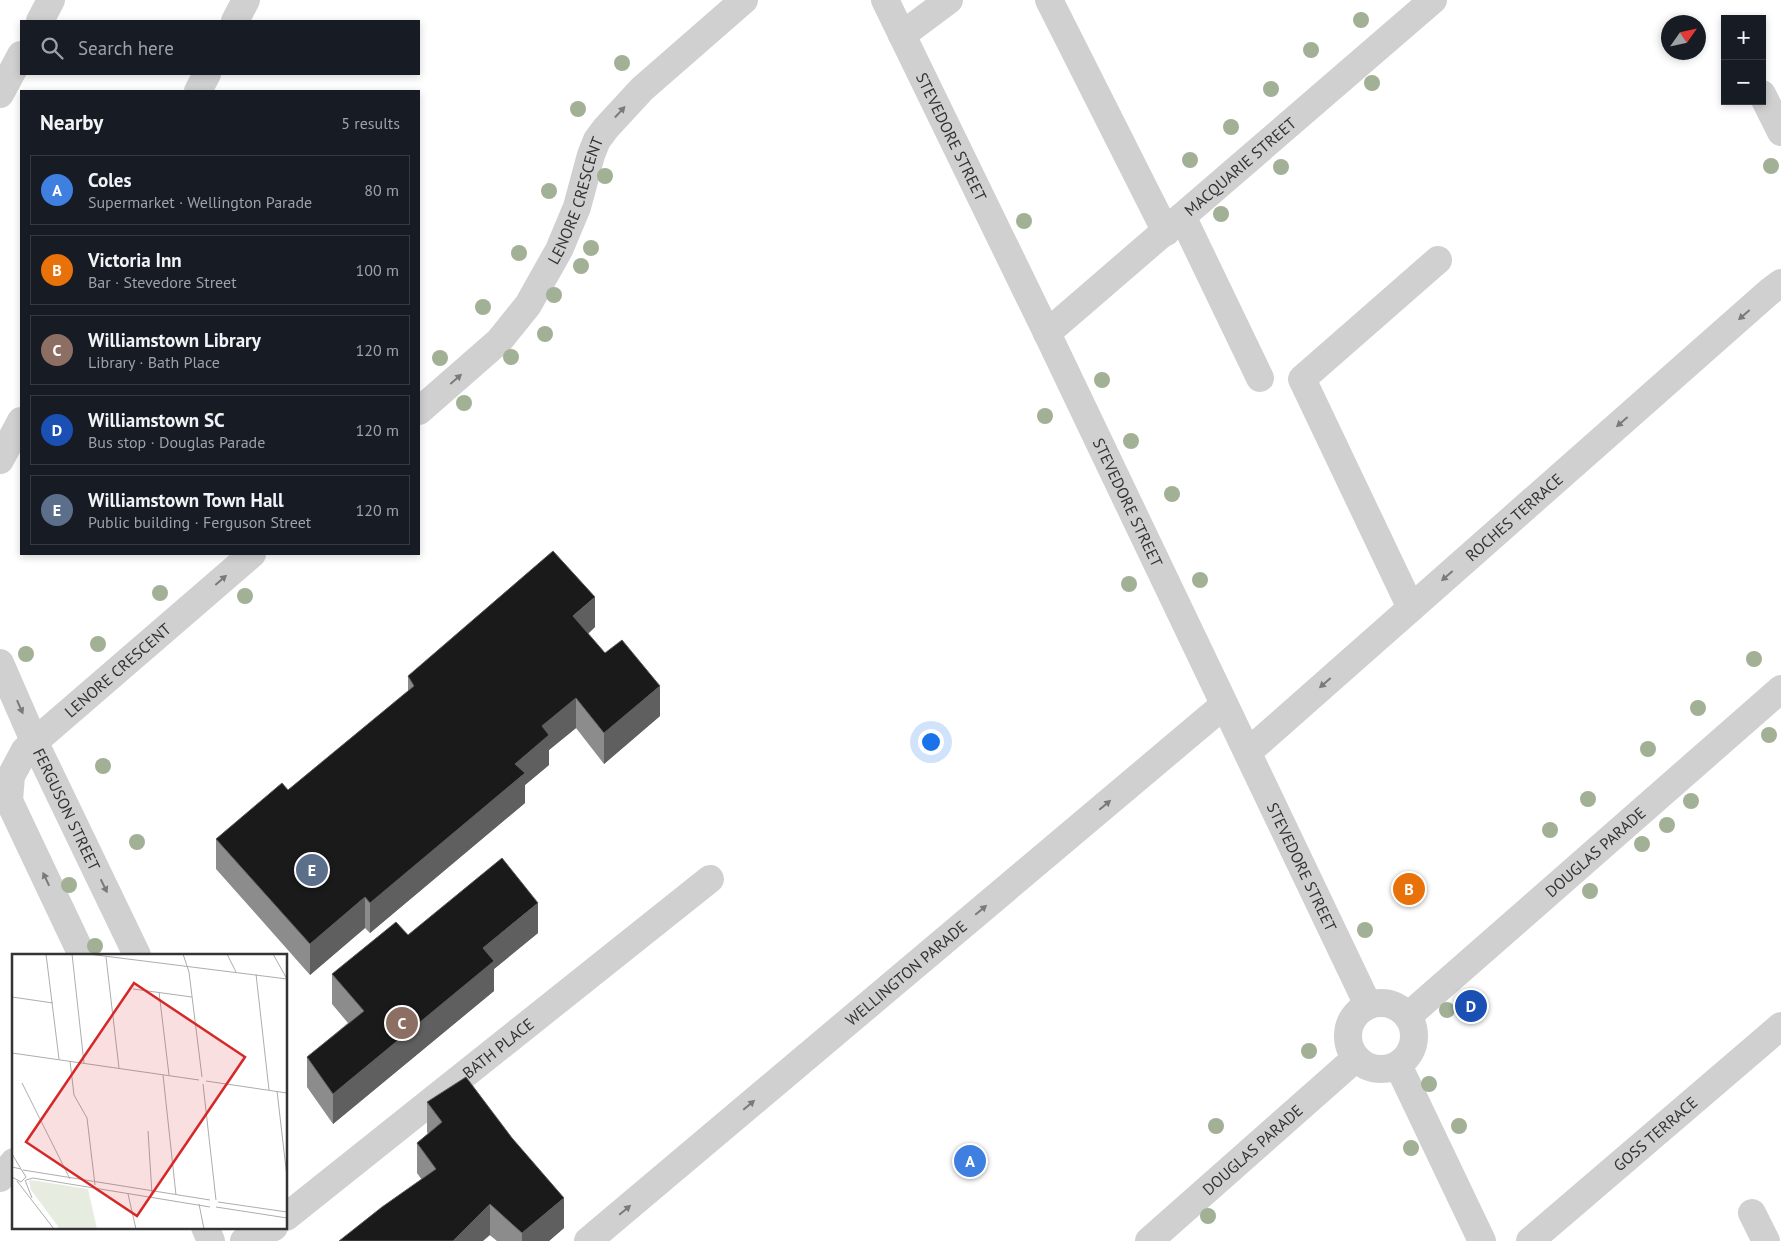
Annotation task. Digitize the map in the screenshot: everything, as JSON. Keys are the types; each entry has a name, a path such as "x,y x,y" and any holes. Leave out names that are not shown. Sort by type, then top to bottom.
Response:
{"street":[{"path":"41,20 51,0"},
{"path":"236,20 246,0"},
{"name":"LENORE CRESCENT","path":"420,410 498,342 528,305 563,242 577,207 591,155 597,140 606,128 642,90 744,0"},
{"name":"STEVEDORE STREET","path":"885,0 1047,333 1368,1005"},
{"path":"902,35 949,0"},
{"path":"1049,0 1260,378"},
{"name":"MACQUARIE STREET","path":"1047,333 1433,0"},
{"path":"0,94 20,57"},
{"path":"199,90 206,75"},
{"path":"1766,102 1781,132"},
{"path":"1411,608 1302,379 1438,260"},
{"name":"ROCHES TERRACE","path":"1248,752 1754,305 1781,284"},
{"path":"0,460 20,423"},
{"name":"LENORE CRESCENT","path":"4,791 14,768 25,750 34,741 251,555"},
{"name":"FERGUSON STREET","path":"0,663 34,741 138,954"},
{"name":"DOUGLAS PARADE","path":"1408,1016 1781,689"},
{"name":"WELLINGTON PARADE","path":"588,1241 1224,705"},
{"path":"4,791 82,954"},
{"name":"BATH PLACE","path":"288,1217 710,879"},
{"path":"1380,1002 1393,1004 1408,1016 1415,1033 1413,1045 1408,1057 1398,1065 1386,1069 1374,1069 1361,1062 1351,1051 1348,1038 1350,1023 1358,1012 1368,1005 1380,1002"},
{"name":"GOSS TERRACE","path":"1530,1241 1781,1026"},
{"name":"DOUGLAS PARADE","path":"1149,1241 1356,1058"},
{"path":"1398,1065 1482,1241"},
{"path":"402,1125 418,1146"},
{"path":"0,1178 12,1164"},
{"path":"1752,1213 1766,1241"},
{"path":"205,1228 211,1241"},
{"name":"BATH PLACE","path":"244,1241 275,1228"}],"building":[{"path":"553,551 595,597 573,616 605,653 622,640 660,686 604,733 576,698 542,726 549,735 515,764 525,773 370,903 365,897 310,944 216,839 282,783 288,790 414,686 408,676"},
{"path":"502,858 538,903 483,948 494,961 333,1094 307,1057 364,1011 332,974 396,922 408,935"},
{"path":"466,1077 512,1138 564,1198 522,1233 490,1204 453,1241 339,1241 382,1207 436,1169 417,1143 442,1122 427,1102"}],"place":[{"name":"Williamstown Town Hall","path":"312,870"},
{"name":"Victoria Inn","path":"1409,889"},
{"name":"Williamstown SC","path":"1471,1006"},
{"name":"Williamstown Library","path":"402,1023"},
{"name":"Coles","path":"970,1161"}]}
